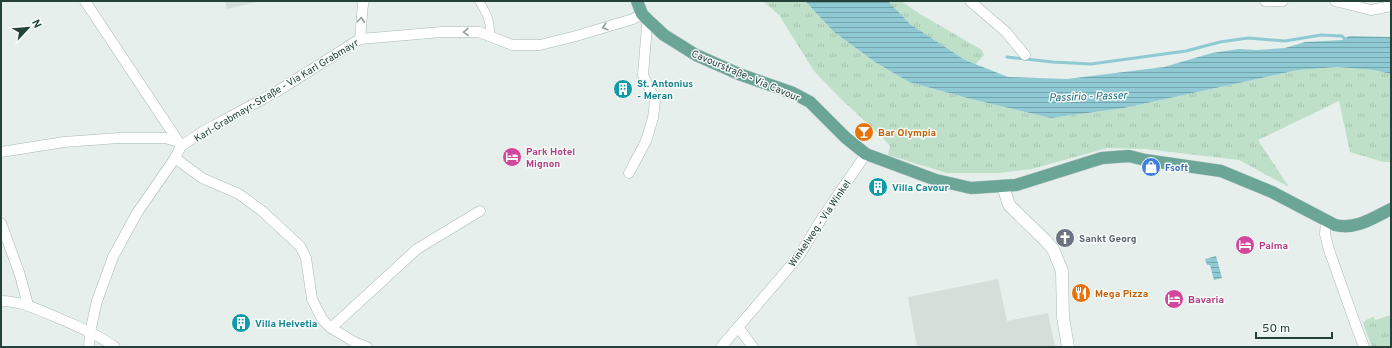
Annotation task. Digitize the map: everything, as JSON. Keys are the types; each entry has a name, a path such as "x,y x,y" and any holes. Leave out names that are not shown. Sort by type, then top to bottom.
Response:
{"main road":[{"name":"Cavourstraße - Via Cavour","path":"638,1 646,18 664,35 696,55 739,74 793,93 810,102 846,138 866,154 936,180 971,188 1016,185 1102,158 1129,156 1145,160 1221,171 1272,192 1335,225 1344,227 1362,224 1391,209"}],"street":[{"path":"85,1 181,146"},
{"path":"360,39 364,1"},
{"path":"479,1 486,12 491,25 490,37"},
{"path":"970,1 1006,32 1025,55"},
{"path":"1265,1 1283,1"},
{"path":"1335,1 1371,10 1391,6"},
{"path":"629,172 646,141 653,118 655,100 643,75 647,26 646,18"},
{"name":"Karl-Grabmayr-Straße - Via Karl Grabmayr","path":"181,146 204,131 276,92 360,39 442,32 479,32 512,46 540,44 576,36 633,19 646,18"},
{"path":"1,152 64,142 119,138 165,138 176,141 181,146"},
{"path":"89,347 90,332 97,301 113,257 137,213 175,158 181,146"},
{"name":"Winkelweg - Via Winkel","path":"721,347 799,256 822,218 866,154"},
{"path":"175,158 202,178 240,194 262,211 300,246 306,258 312,300 322,319 331,328 356,344 367,347"},
{"path":"1003,186 1009,205 1053,249 1062,271 1063,317 1068,347"},
{"path":"331,328 417,249 480,211"},
{"path":"1326,220 1325,234 1329,250 1364,347"},
{"path":"1,223 20,275 28,305"},
{"path":"1,301 28,305 90,332 115,347"},
{"path":"738,327 753,347"}],"shaded area":[{"path":"225,1 261,1 227,9"},
{"path":"998,279 1007,321 1048,313 1055,347 917,347 908,297"}],"green space":[{"path":"763,1 805,1 834,32 875,62 909,82 971,99 1051,118 1124,108 1298,70 1337,67 1374,70 1391,74 1391,162 1383,162 1350,152 1339,101 1258,140 1289,187 1239,160 1145,149 1107,148 1032,169 999,173 947,173 888,155 890,146 814,71 779,15"},
{"path":"888,1 901,1 920,14 982,50 984,55 975,65 965,60 910,24"},
{"path":"1391,315 1391,347 1372,347 1363,323 1373,317 1376,320"}],"water":[{"name":"Passirio - Passer","path":"805,1 888,1 910,24 965,60 1008,77 1067,79 1164,67 1212,53 1239,49 1257,50 1285,48 1305,42 1342,40 1349,36 1391,37 1391,74 1374,70 1337,67 1298,70 1124,108 1051,118 971,99 909,82 875,62 834,32"},
{"path":"1216,256 1222,278 1214,280 1210,265 1207,265 1205,259"}],"waterway":[{"path":"1007,57 1091,64 1186,51 1220,42 1248,38 1285,41 1321,35 1342,36 1346,40"}],"place":[{"name":"St. Antonius - Meran","path":"623,89"},
{"name":"Bar Olympia","path":"864,132"},
{"name":"Park Hotel Mignon","path":"512,157"},
{"name":"Fsoft","path":"1151,167"},
{"name":"Villa Cavour","path":"878,187"},
{"name":"Sankt Georg","path":"1065,238"},
{"name":"Palma","path":"1245,245"},
{"name":"Mega Pizza","path":"1081,293"},
{"name":"Bavaria","path":"1174,299"},
{"name":"Villa Helvetia","path":"241,323"}]}
